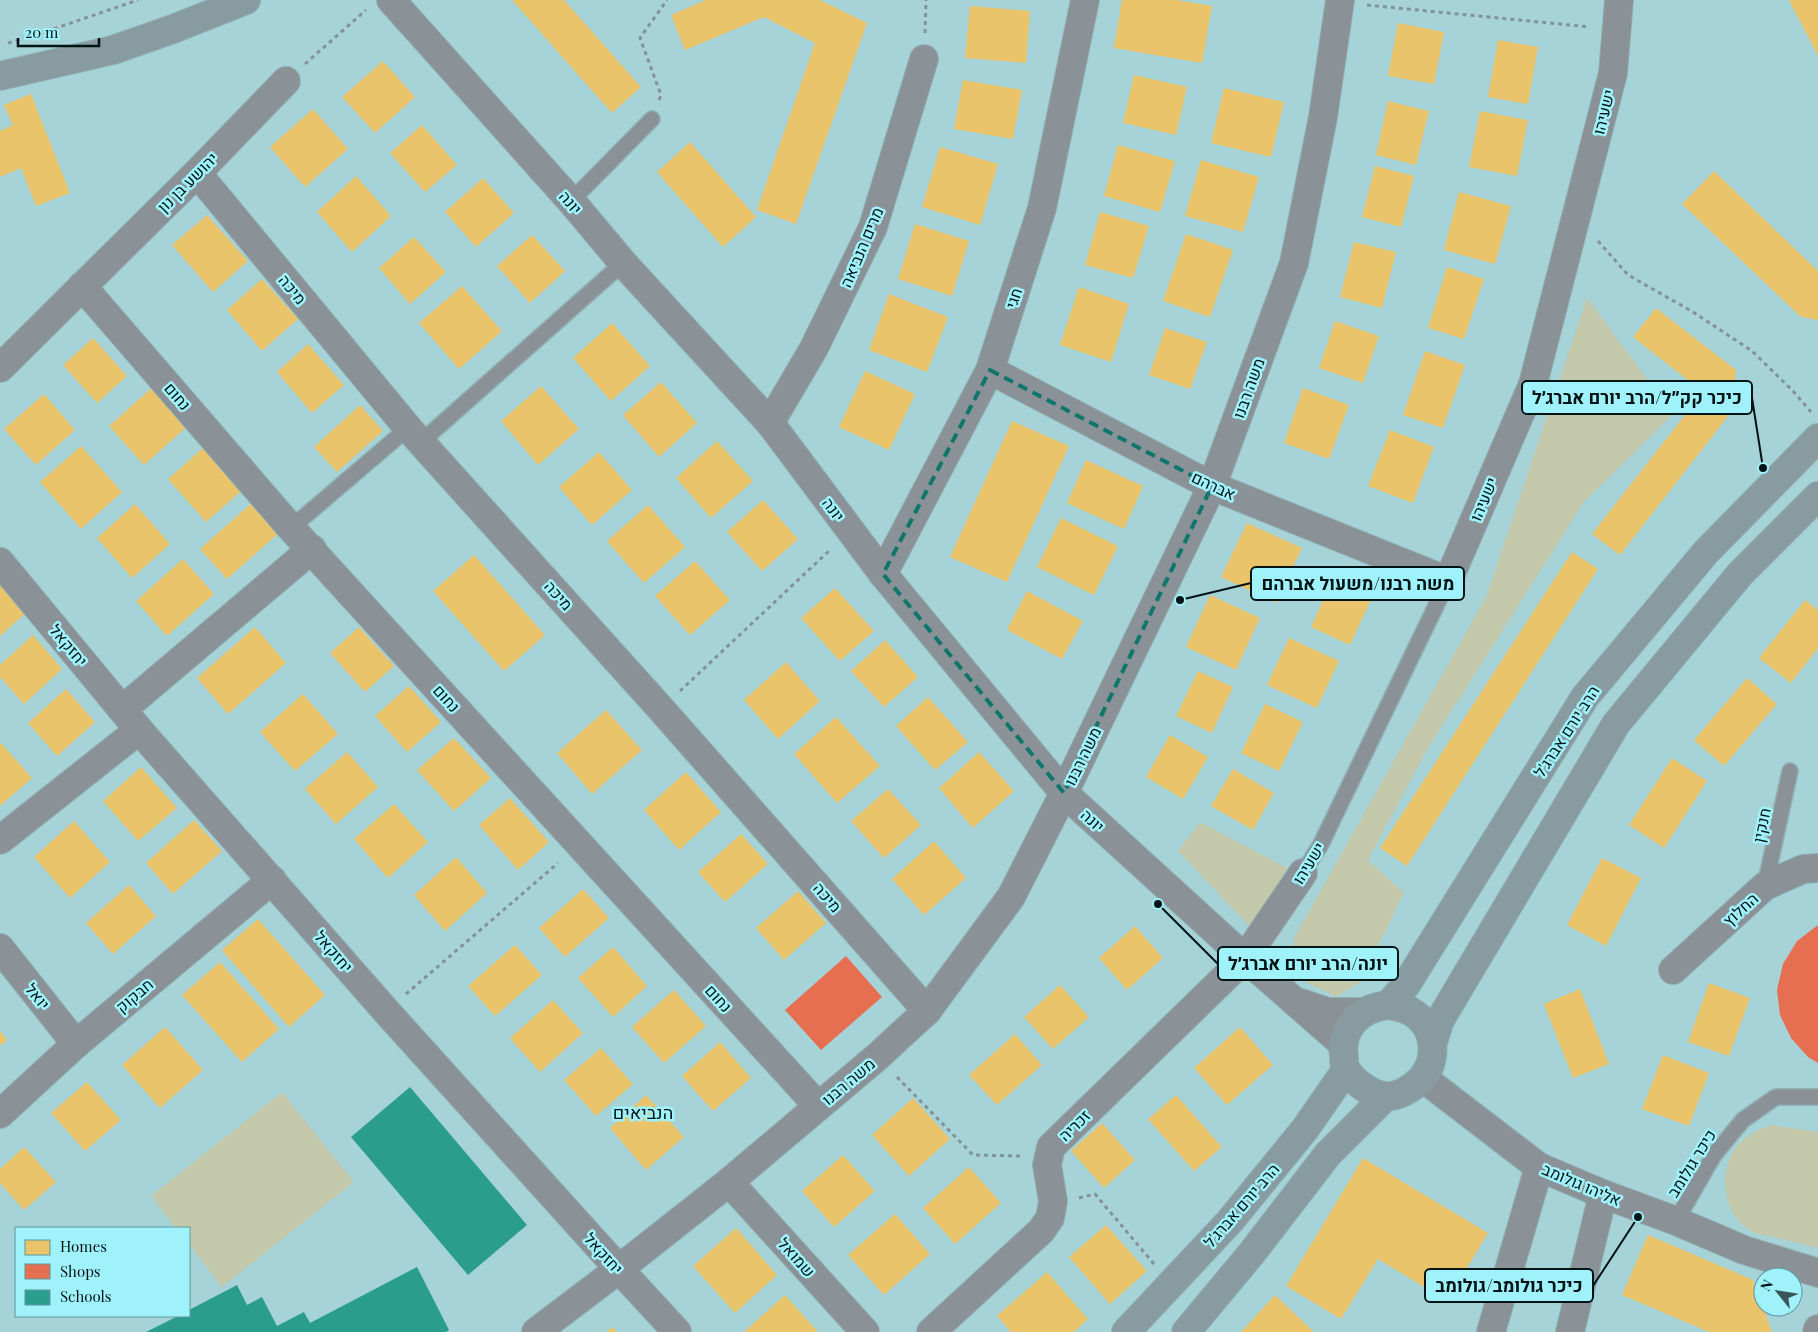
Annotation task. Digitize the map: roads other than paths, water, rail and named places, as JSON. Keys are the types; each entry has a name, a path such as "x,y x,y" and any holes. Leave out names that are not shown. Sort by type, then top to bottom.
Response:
{"street":[{"path":"0,76 113,50 246,0"},
{"name":"חגי","path":"883,574 990,370 1042,208 1085,0"},
{"name":"ישעיהו","path":"1448,581 1533,384 1613,73 1619,0"},
{"name":"משה רבנו","path":"536,1332 728,1182 877,1057 927,1011 1011,897 1064,793 1212,486 1294,263 1323,117 1340,1"},
{"name":"יונה","path":"381,3 571,201 623,263 770,423 883,574 1064,793 1245,958 1342,1043"},
{"name":"מרים הנביאה","path":"770,423 814,348 873,227 924,59"},
{"name":"יהושע בן נון","path":"0,368 197,173 286,81"},
{"name":"מיכה","path":"197,173 414,435 661,709 927,1011"},
{"name":"נחום","path":"82,286 291,528 818,1106"},
{"name":"אברהם","path":"990,370 1212,486 1448,581"},
{"name":"הרב יורם אברג'ל","path":"1376,1008 1406,985 1585,697 1815,425"},
{"path":"1186,1332 1252,1254 1328,1154 1385,1097 1414,1087 1423,1078 1430,1065 1433,1042 1440,1020 1616,724 1740,574 1818,496"},
{"path":"0,840 312,549"},
{"name":"יחזקאל","path":"0,562 131,719 386,1011 677,1332"},
{"name":"החלוץ","path":"1673,970 1765,886 1803,870 1818,868"},
{"name":"ישעיהו","path":"1245,958 1303,873"},
{"name":"חבקוק","path":"0,1114 76,1044 272,880"},
{"name":"יואל","path":"0,948 76,1044"},
{"name":"זכריה","path":"931,1332 1041,1231 1050,1218 1053,1201 1047,1165 1052,1147 1245,958"},
{"name":"יונה","path":"1295,1001 1328,1012 1376,1008"},
{"path":"1385,1097 1362,1086 1346,1070 1342,1043 1352,1023 1376,1008 1405,1008 1417,1015 1426,1026 1433,1042"},
{"name":"הרב יורם אברג'ל","path":"1126,1332 1230,1221 1305,1129 1346,1070"},
{"name":"אליהו גולומב","path":"1423,1078 1539,1167 1744,1250 1818,1273"},
{"path":"1491,1332 1539,1167"},
{"name":"שמואל","path":"728,1182 865,1332"},
{"path":"1570,1332 1603,1194"}],"lane":[{"path":"571,201 652,119"},
{"path":"291,528 414,435 623,263"},
{"name":"ישעיהו","path":"1303,873 1334,818 1448,581"},
{"name":"חנקין","path":"1765,886 1790,771"},
{"name":"כיכר גולומב","path":"1676,1221 1714,1155 1742,1120 1776,1097 1818,1097"}],"place":[{"name":"כיכר קק״ל/הרב יורם אברג׳ל","path":"1763,468"},
{"name":"משה רבנו/משעול אברהם","path":"1180,600"},
{"name":"יונה/הרב יורם אברג׳ל","path":"1158,904"},
{"name":"כיכר גולומב/גולומב","path":"1638,1217"}],"district":[{"name":"הנביאים","path":"643,1112"}]}
